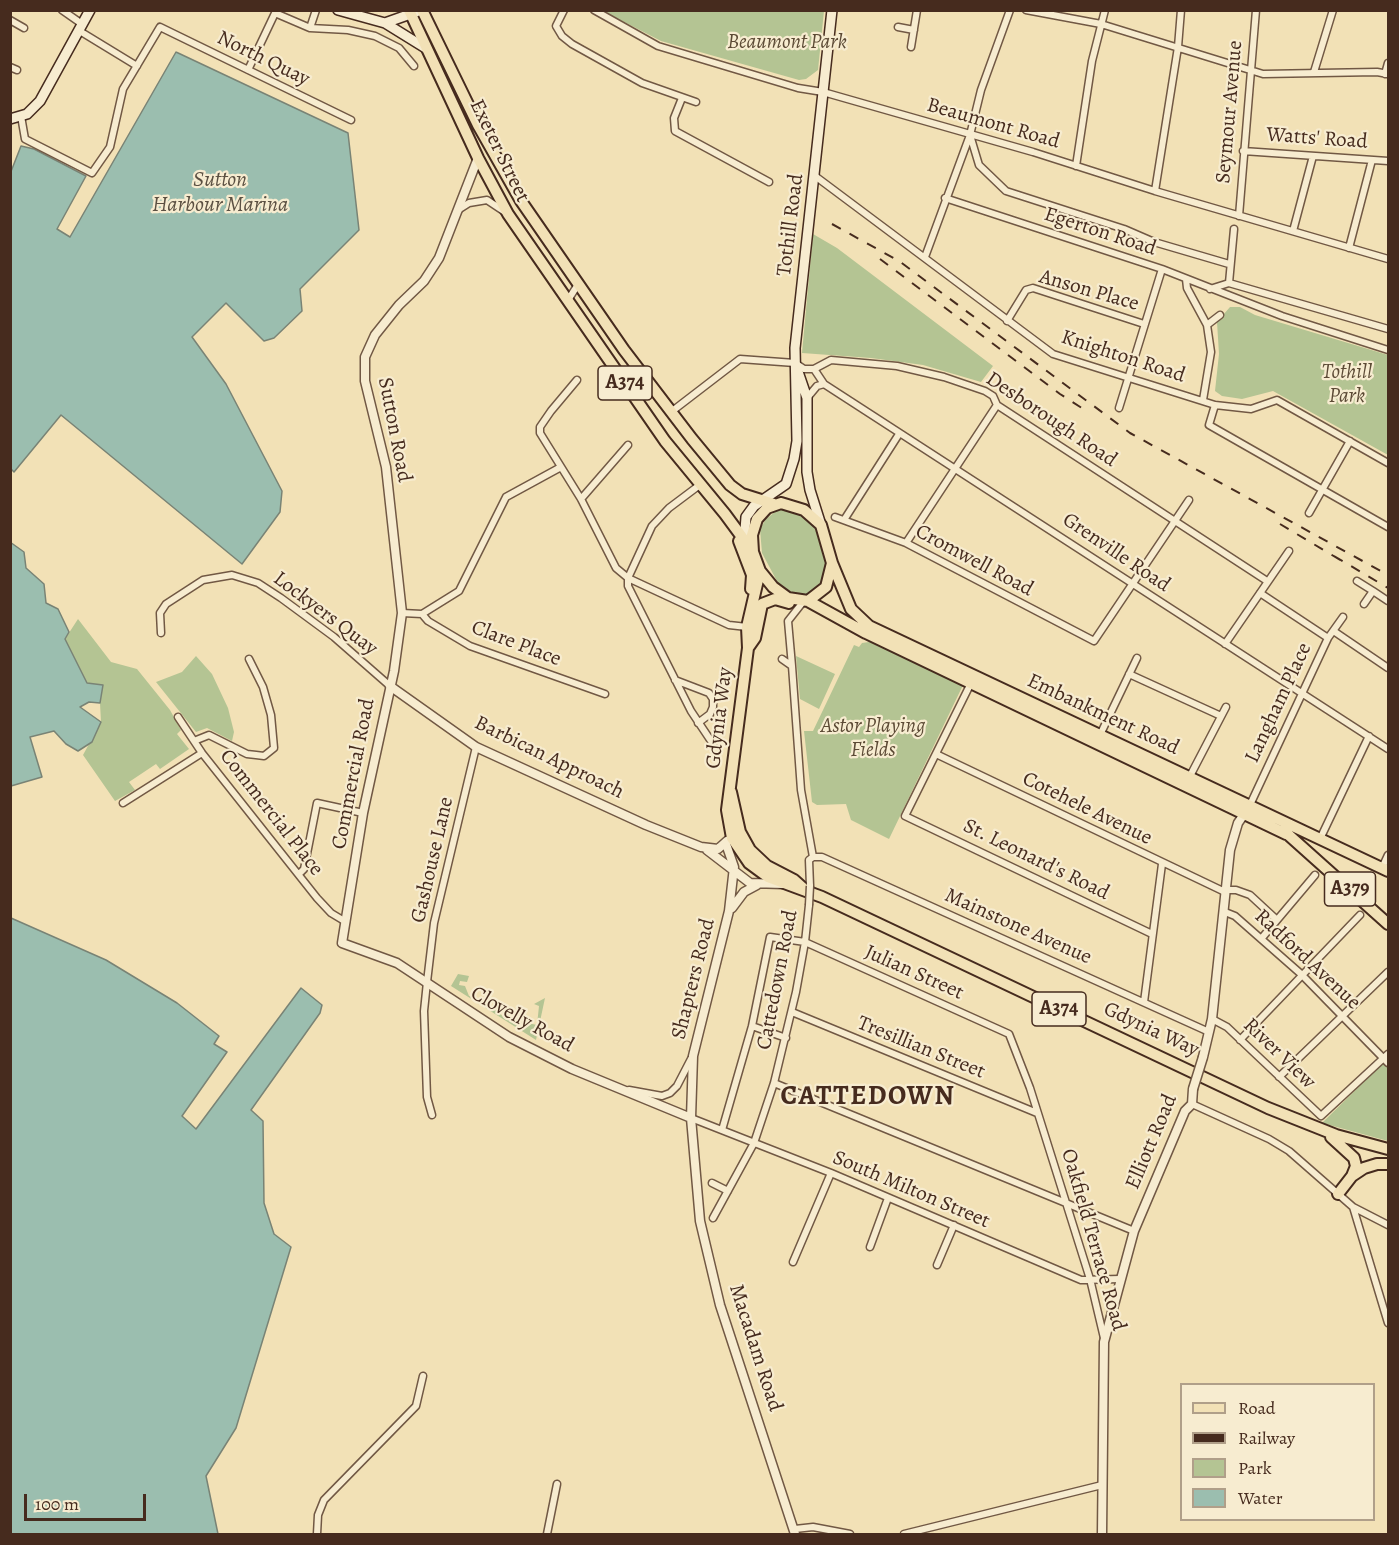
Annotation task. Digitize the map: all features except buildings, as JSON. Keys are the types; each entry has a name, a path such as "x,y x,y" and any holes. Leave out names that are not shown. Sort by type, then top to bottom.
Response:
{"main road":[{"path":"10,119 21,116 40,101 90,10"},
{"path":"338,10 384,23 427,49"},
{"name":"Tothill Road","path":"752,548 745,530 746,518 762,501 786,484 797,441 795,363 832,10"},
{"path":"384,23 415,11"},
{"name":"Exeter Street","path":"415,11 427,49 478,158 508,214 664,441 752,548"},
{"name":"Exeter Street","path":"415,11 521,201 671,412 730,485 742,494 774,504"},
{"path":"478,125 478,158"},
{"name":"Tothill Road","path":"795,363 807,398 807,472 821,525"},
{"path":"774,504 797,506 821,525 832,563 826,587 803,602 780,593 760,571 752,548 757,519 774,504"},
{"name":"A374","path":"725,514 752,575 750,610"},
{"name":"Embankment Road","path":"832,563 851,609 870,626 1189,778 1286,834"},
{"name":"Gdynia Way","path":"760,571 747,627 748,648 727,810 729,829 744,858 760,873 783,884 804,888 1315,1128 1389,1149"},
{"name":"Gdynia Way","path":"748,648 755,638 759,609 765,601 775,599 792,603 803,602"},
{"name":"Embankment Road","path":"803,602 971,683 1247,810 1270,817 1385,870"},
{"name":"Gdynia Way","path":"731,792 740,832 750,850 767,866 794,879 804,888"},
{"path":"1270,817 1286,834"},
{"name":"A379","path":"1286,834 1389,924"},
{"path":"1315,1128 1350,1153 1356,1162 1352,1176 1338,1194"},
{"path":"1352,1176 1371,1165 1389,1164"}],"street":[{"path":"21,116 25,139 92,173 110,147 120,98 137,66 80,27 62,10"},
{"path":"310,28 316,10"},
{"path":"564,10 556,26 562,36 572,44 642,83 696,102"},
{"name":"Beaumont Road","path":"594,10 658,46 798,88 823,92 1389,259"},
{"path":"911,47 917,10"},
{"path":"925,257 970,135 981,90 1010,10"},
{"path":"1026,10 1101,24 1263,74 1314,72 1387,74 1389,63"},
{"path":"1076,166 1092,61 1105,10"},
{"path":"1155,191 1179,47 1181,10"},
{"name":"Seymour Avenue","path":"1239,216 1249,70 1256,10"},
{"path":"1314,72 1333,10"},
{"path":"248,70 275,12 310,28 348,30 375,36 399,48 414,66"},
{"path":"10,20 24,28"},
{"name":"North Quay","path":"137,66 160,27 351,120"},
{"path":"898,27 914,30"},
{"path":"682,98 674,118 675,131 769,182"},
{"path":"970,135 979,165 1006,191 1124,229 1154,242 1229,264"},
{"name":"Watts' Road","path":"1243,151 1389,161"},
{"path":"1293,231 1313,156"},
{"name":"Sutton Road","path":"402,613 386,467 365,381 365,357 375,335 399,305 424,281 439,258 478,158"},
{"path":"1349,248 1372,160"},
{"name":"Knighton Road","path":"815,176 1053,354 1215,405 1251,409 1277,400 1389,463"},
{"name":"Egerton Road","path":"945,198 1162,269 1242,302 1389,350"},
{"path":"457,211 469,203 487,200 508,214"},
{"path":"1229,283 1234,229"},
{"path":"1119,408 1162,269"},
{"path":"1186,279 1187,288 1207,325 1211,352 1203,400"},
{"path":"568,300 579,282"},
{"path":"1210,289 1229,283 1389,329"},
{"name":"Anson Place","path":"1007,321 1026,290 1033,288 1144,324"},
{"path":"1207,325 1220,315"},
{"path":"671,412 740,359 795,363 804,369 814,369"},
{"name":"Desborough Road","path":"814,369 831,360 897,366 977,387 993,396 997,405 1267,581"},
{"name":"Grenville Road","path":"814,369 824,384 899,434 957,469 1389,749"},
{"path":"577,380 540,427 540,433 581,499 616,568 628,578 729,625 747,627"},
{"path":"807,398 817,386 824,384"},
{"path":"906,543 957,469 997,405"},
{"path":"1215,405 1209,425 1389,527"},
{"path":"844,520 899,434"},
{"path":"1310,513 1350,441"},
{"path":"581,499 628,445"},
{"path":"402,613 422,614 450,597 466,582 506,498 561,467"},
{"path":"701,484 669,508 652,526 628,578 628,586 698,723 713,744"},
{"path":"1134,585 1189,500"},
{"name":"Cromwell Road","path":"835,517 906,543 1094,641 1134,585"},
{"path":"1225,644 1289,551"},
{"name":"Lockyers Quay","path":"161,633 160,613 166,604 204,580 232,575 258,583 279,597 334,637 390,686"},
{"path":"1357,581 1389,601"},
{"path":"1364,604 1373,591"},
{"path":"1260,593 1328,639"},
{"name":"Cattedown Road","path":"713,1218 754,1143 774,1083 792,1012 805,942 809,860 813,856 801,790 788,621 803,602"},
{"name":"Commercial Road","path":"342,943 363,813 400,642 402,613"},
{"name":"Clare Place","path":"422,614 428,621 470,646 605,694"},
{"name":"Langham Place","path":"1247,810 1328,639 1335,632 1343,617"},
{"path":"1335,632 1389,668"},
{"path":"1100,735 1137,658"},
{"path":"194,741 209,735 247,754 264,756 274,748 271,715 262,687 249,659"},
{"path":"782,659 792,666"},
{"path":"1129,674 1221,716"},
{"path":"675,680 710,693 713,707 698,723"},
{"path":"936,754 971,683"},
{"name":"Barbican Approach","path":"390,686 476,747 646,825 701,847 724,861 744,881 758,885"},
{"path":"1189,778 1226,707"},
{"name":"Commercial Place","path":"178,717 202,753 299,874 331,913 346,922"},
{"path":"1320,839 1369,736"},
{"name":"Gashouse Lane","path":"432,1115 427,1097 424,1011 434,923 476,747"},
{"path":"123,803 202,753"},
{"name":"St. Leonard's Road","path":"936,754 905,816 1152,934"},
{"name":"Cotehele Avenue","path":"936,754 1162,864 1225,891 1236,890 1250,895 1277,920"},
{"path":"299,874 304,868 316,803 363,813"},
{"name":"Elliott Road","path":"1104,1342 1134,1231 1185,1111 1192,1104 1193,1089 1212,1019 1232,839 1238,823 1247,810"},
{"path":"726,844 729,829"},
{"name":"Barbican Approach","path":"701,847 714,849 726,844"},
{"name":"Shapters Road","path":"691,1118 693,1056 729,911 734,872 726,844"},
{"path":"1385,870 1389,855"},
{"name":"Mainstone Avenue","path":"813,856 822,857 1209,1032"},
{"path":"1144,1002 1162,864"},
{"path":"1261,939 1315,875"},
{"path":"758,885 783,884"},
{"name":"Shapters Road","path":"729,911 744,892 758,885"},
{"name":"Radford Avenue","path":"1225,912 1235,915 1387,1058"},
{"path":"1240,1040 1360,915"},
{"name":"Julian Street","path":"752,1026 770,937 805,942 1009,1034"},
{"name":"Clovelly Road","path":"342,943 397,963 509,1037 572,1069 629,1090 691,1118"},
{"path":"1279,1077 1389,972"},
{"name":"Tresillian Street","path":"792,1012 1037,1113"},
{"name":"River View","path":"1212,1019 1227,1027 1321,1116 1387,1058"},
{"path":"722,1130 752,1026 786,1038"},
{"name":"Oakfield Terrace Road","path":"1009,1034 1090,1279 1104,1342 1102,1534"},
{"name":"Shapters Road","path":"629,1090 662,1096 670,1093 677,1086 693,1056"},
{"path":"774,1083 843,1109 1134,1231"},
{"path":"1192,1104 1269,1139 1289,1152 1353,1207 1389,1225"},
{"name":"South Milton Street","path":"691,1118 831,1173 1081,1280 1120,1279"},
{"name":"Macadam Road","path":"691,1118 700,1221 720,1305 795,1532 813,1527 850,1534"},
{"path":"793,1262 831,1173"},
{"path":"712,1184 728,1191"},
{"path":"870,1247 888,1198"},
{"path":"1353,1207 1389,1323"},
{"path":"937,1265 954,1225"},
{"path":"317,1534 318,1515 324,1500 416,1406 423,1376"},
{"path":"547,1534 556,1485"},
{"path":"904,1534 1102,1485"}],"green space":[{"name":"Beaumont Park","path":"603,11 824,11 818,70 806,79 799,80 661,41"},
{"path":"813,234 837,248 993,366 981,382 923,365 871,358 802,353"},
{"name":"Tothill Park","path":"1230,307 1240,307 1255,315 1388,355 1388,455 1273,391 1242,399 1222,396 1215,391 1219,354 1217,322"},
{"path":"780,508 798,510 815,528 827,569 822,584 809,595 796,595 778,583 762,553 760,529 766,519"},
{"path":"78,619 111,662 137,669 170,710 181,730 177,734 189,749 160,769 156,764 129,782 135,790 115,801 83,755 101,722 100,703 103,685 87,683 65,639"},
{"name":"Astor Playing Fields","path":"876,641 964,683 889,839 851,820 846,804 817,805 812,802 804,731 813,731 854,645 859,647 862,643"},
{"path":"196,656 212,674 228,708 234,732 232,741 207,728 196,732 156,682 182,672"},
{"path":"796,656 835,674 819,709 800,699"},
{"path":"458,974 469,976 467,982 460,981 459,985 465,986 469,996 488,1001 488,1009 497,1010 504,1018 537,1025 539,1006 534,1004 545,998 536,1040 451,986"},
{"path":"1384,1062 1388,1067 1388,1141 1322,1123"}],"water":[{"name":"Sutton Harbour Marina","path":"176,52 348,133 359,230 300,289 302,311 274,338 264,341 226,303 192,337 226,384 282,491 280,512 242,564 61,415 14,472 11,469 10,174 21,146 34,149 86,176 57,229 70,237"},
{"path":"10,542 24,552 26,568 44,584 46,603 58,609 69,632 65,639 87,683 103,685 100,703 89,702 80,707 101,722 92,742 78,751 66,744 54,731 30,737 42,777 11,786"},
{"path":"11,918 106,960 177,1003 219,1036 214,1044 227,1052 182,1116 196,1129 301,988 322,1005 320,1013 251,1110 263,1121 264,1203 274,1234 291,1247 236,1428 206,1476 218,1534 11,1534"}],"railway":[{"path":"832,224 899,261 1130,433 1388,575"},
{"path":"880,259 1060,394 1088,412"},
{"path":"1280,524 1342,561"},
{"path":"1334,556 1388,588"}],"district":[{"name":"CATTEDOWN","path":"868,1097"}]}
